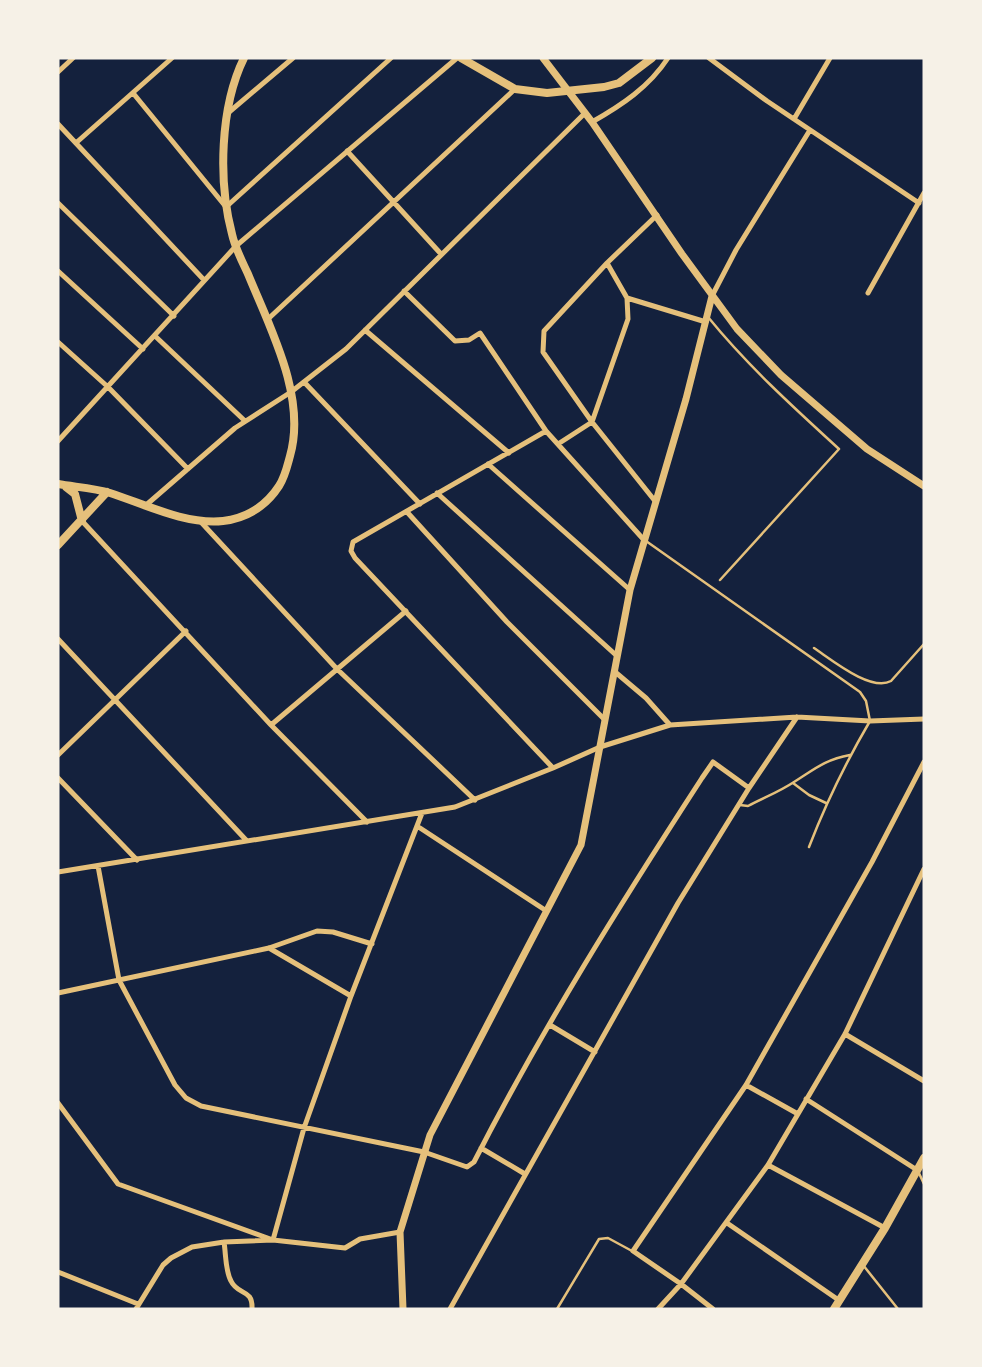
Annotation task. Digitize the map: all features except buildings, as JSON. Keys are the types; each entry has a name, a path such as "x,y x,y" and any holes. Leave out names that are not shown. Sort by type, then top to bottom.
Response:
{"main road":[{"path":"60,484 107,492 180,516 220,521 242,517 269,501 284,478 294,443 294,404 267,320 236,246 223,187 228,113 234,79 244,58"},
{"path":"459,58 515,89 547,93 619,83 652,58"},
{"path":"60,484 75,494 82,521"},
{"path":"58,545 107,492"},
{"path":"834,1309 885,1228 924,1157"}],"street":[{"path":"58,72 72,58"},
{"path":"76,142 172,58"},
{"path":"228,113 293,58"},
{"path":"133,93 226,207 391,58"},
{"path":"58,441 236,246 459,58"},
{"path":"543,58 592,122 737,329 781,375 867,449 924,485"},
{"path":"592,122 634,95 652,79 668,58"},
{"path":"709,58 919,203"},
{"path":"794,119 830,58"},
{"path":"267,320 515,89"},
{"path":"145,506 245,421 291,393 346,349 585,113"},
{"path":"58,124 204,280"},
{"path":"403,1309 400,1232 430,1135 581,845 630,590 687,399 712,296 736,250 810,130"},
{"path":"347,151 441,254"},
{"path":"869,293 924,193"},
{"path":"58,203 174,316"},
{"path":"655,501 592,422 544,352 544,331 607,262 657,215"},
{"path":"558,444 592,422 628,319 627,298 607,262"},
{"path":"58,271 143,349"},
{"path":"404,291 455,341 469,340 480,333 546,431 644,540"},
{"path":"627,298 706,319"},
{"path":"365,330 509,453"},
{"path":"155,337 245,421"},
{"path":"58,342 108,387 188,469"},
{"path":"304,382 420,504"},
{"path":"546,431 353,542 351,551 553,768"},
{"path":"488,464 630,590"},
{"path":"437,493 617,656"},
{"path":"407,512 507,622 604,719"},
{"path":"198,519 337,669 475,800"},
{"path":"82,521 271,725 367,822"},
{"path":"271,725 406,611"},
{"path":"58,755 186,631"},
{"path":"58,639 246,840"},
{"path":"614,671 646,698 670,725"},
{"path":"450,1309 678,903 738,805 797,717"},
{"path":"58,872 455,807 600,747 670,725 797,717 870,721 924,719"},
{"path":"98,866 119,980 175,1085 186,1098 201,1106 424,1152 467,1167 474,1162 628,891 713,762 749,788"},
{"path":"713,1309 633,1251 746,1085 872,862 924,762"},
{"path":"58,778 137,860"},
{"path":"274,1240 304,1128 351,996 422,813"},
{"path":"417,827 545,910"},
{"path":"658,1309 681,1284 768,1165 845,1034 924,869"},
{"path":"58,993 269,948 317,930 372,943"},
{"path":"269,948 351,996"},
{"path":"550,1025 595,1052"},
{"path":"845,1034 924,1081"},
{"path":"746,1085 798,1114"},
{"path":"806,1100 917,1170"},
{"path":"58,1103 118,1184 274,1240"},
{"path":"481,1148 525,1174"},
{"path":"768,1165 885,1228"},
{"path":"727,1223 839,1301"},
{"path":"58,1272 137,1307 163,1265 192,1247 224,1242 274,1240 345,1248 360,1239 400,1232"},
{"path":"224,1242 229,1278 239,1291 252,1299 252,1309"}],"lane":[{"path":"706,319 776,391 839,449 720,580"},
{"path":"644,540 860,692 866,701 870,721 826,803 808,848"},
{"path":"814,648 857,676 873,684 884,685 891,681 924,644"},
{"path":"738,805 748,806 793,783 814,767 833,758 850,755"},
{"path":"793,783 826,803"},
{"path":"917,1170 924,1184"},
{"path":"557,1309 599,1239 608,1238 633,1251"},
{"path":"863,1265 898,1309"}]}
